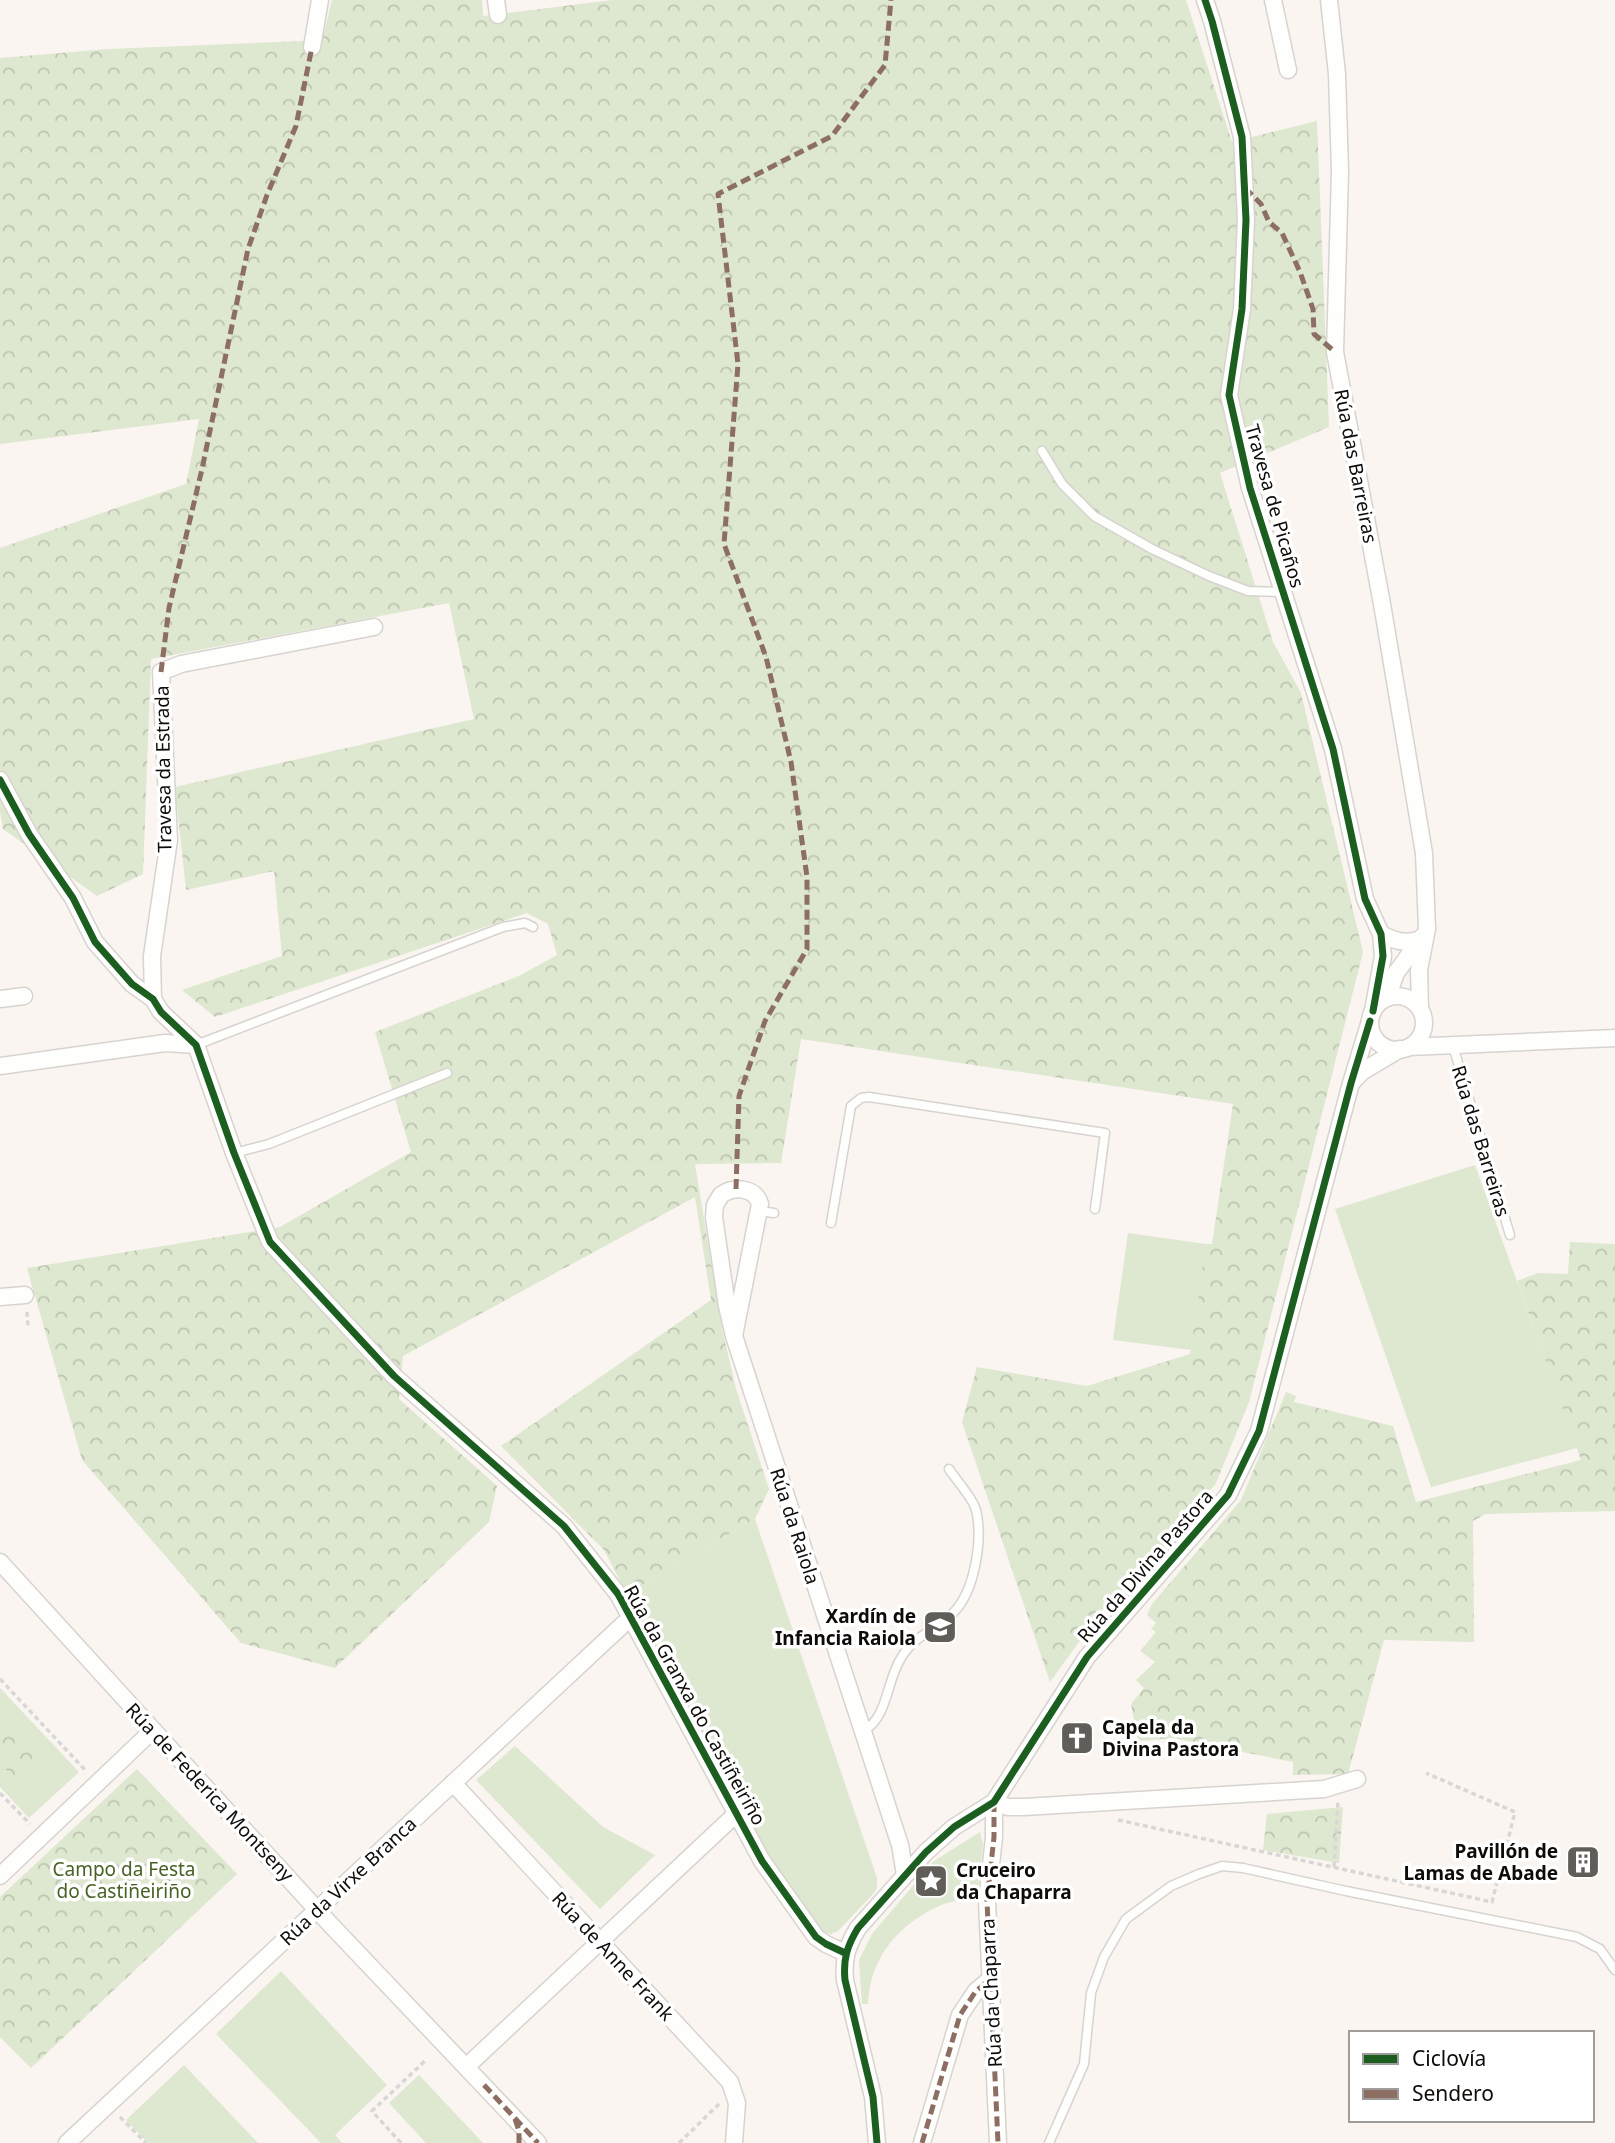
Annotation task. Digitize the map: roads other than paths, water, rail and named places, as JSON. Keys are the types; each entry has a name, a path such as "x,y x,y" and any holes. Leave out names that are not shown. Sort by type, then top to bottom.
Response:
{"street":[{"path":"312,47 320,0"},
{"name":"Travesa de Picaños","path":"1205,0 1242,137 1246,220 1242,309 1229,395 1250,488 1333,750 1365,899 1381,934 1383,957 1372,1016"},
{"path":"1273,0 1288,70"},
{"name":"Rúa das Barreiras","path":"1329,0 1337,74 1340,171 1335,352 1422,840 1423,934 1419,970 1420,1008"},
{"name":"Travesa da Estrada","path":"153,999 152,956 169,840 161,673 181,664 374,627"},
{"path":"0,780 29,834 72,898 95,942 132,984 153,999 160,1012 196,1045"},
{"path":"1381,934 1407,943 1423,934"},
{"path":"1387,998 1396,973 1423,934"},
{"path":"0,999 24,996"},
{"path":"1351,1083 1363,1071 1405,1048 1421,1035 1424,1026 1420,1008 1406,997 1396,996 1379,1003 1372,1016 1371,1031 1384,1046 1405,1048 1615,1038"},
{"name":"Rúa da Divina Pastora","path":"845,1953 858,1928 926,1852 954,1827 994,1802 1087,1657 1227,1494 1259,1431 1351,1083 1372,1016"},
{"path":"1424,1026 1453,1046"},
{"path":"0,1066 164,1043 196,1045"},
{"name":"Rúa da Granxa do Castiñeiriño","path":"196,1045 234,1153 270,1242 394,1376 564,1526 618,1594 762,1861 816,1937 845,1953"},
{"name":"Rúa da Raiola","path":"734,1336 767,1212 759,1199 744,1190 724,1192 715,1205 714,1217 734,1336 901,1845 905,1875"},
{"path":"0,1297 25,1295"},
{"name":"Rúa de Federica Montseny","path":"0,1562 317,1909 509,2110 529,2143"},
{"name":"Rúa da Virxe Branca","path":"66,2143 630,1618"},
{"path":"0,1876 153,1730"},
{"path":"994,1802 1007,1807 1024,1807 1324,1789 1357,1779"},
{"name":"Rúa de Anne Frank","path":"453,1783 730,2081 737,2103 734,2143"},
{"name":"Rúa da Chaparra","path":"994,1802 995,1837 987,1901 998,2143"},
{"path":"466,2067 736,1814"},
{"path":"845,1953 845,1980 873,2098 877,2143"},
{"path":"922,2143 960,2015 976,1992 989,1980"}],"lane":[{"path":"1042,451 1062,484 1094,516 1152,549 1209,576 1248,591 1283,592"},
{"path":"196,1045 503,927 525,923 533,927"},
{"name":"Rúa das Barreiras","path":"1453,1046 1510,1235"},
{"path":"234,1153 269,1144 447,1073"},
{"path":"831,1223 851,1106 860,1098 869,1097 1105,1133 1095,1209"},
{"path":"863,1731 873,1726 880,1715 892,1672 904,1653 923,1633 952,1614 967,1597 975,1572 975,1508 949,1469"},
{"path":"1049,2143 1084,2064 1091,1993 1104,1957 1126,1919 1171,1886 1222,1866 1243,1868 1577,1937 1600,1949 1615,1970"}],"place":[{"name":"Xardín de Infancia Raiola","path":"940,1627"},
{"name":"Capela da Divina Pastora","path":"1077,1738"},
{"name":"Pavillón de Lamas de Abade","path":"1583,1862"},
{"name":"Cruceiro da Chaparra","path":"931,1881"}],"park label":[{"name":"Campo da Festa do Castiñeiriño","path":"124,1880"}]}
